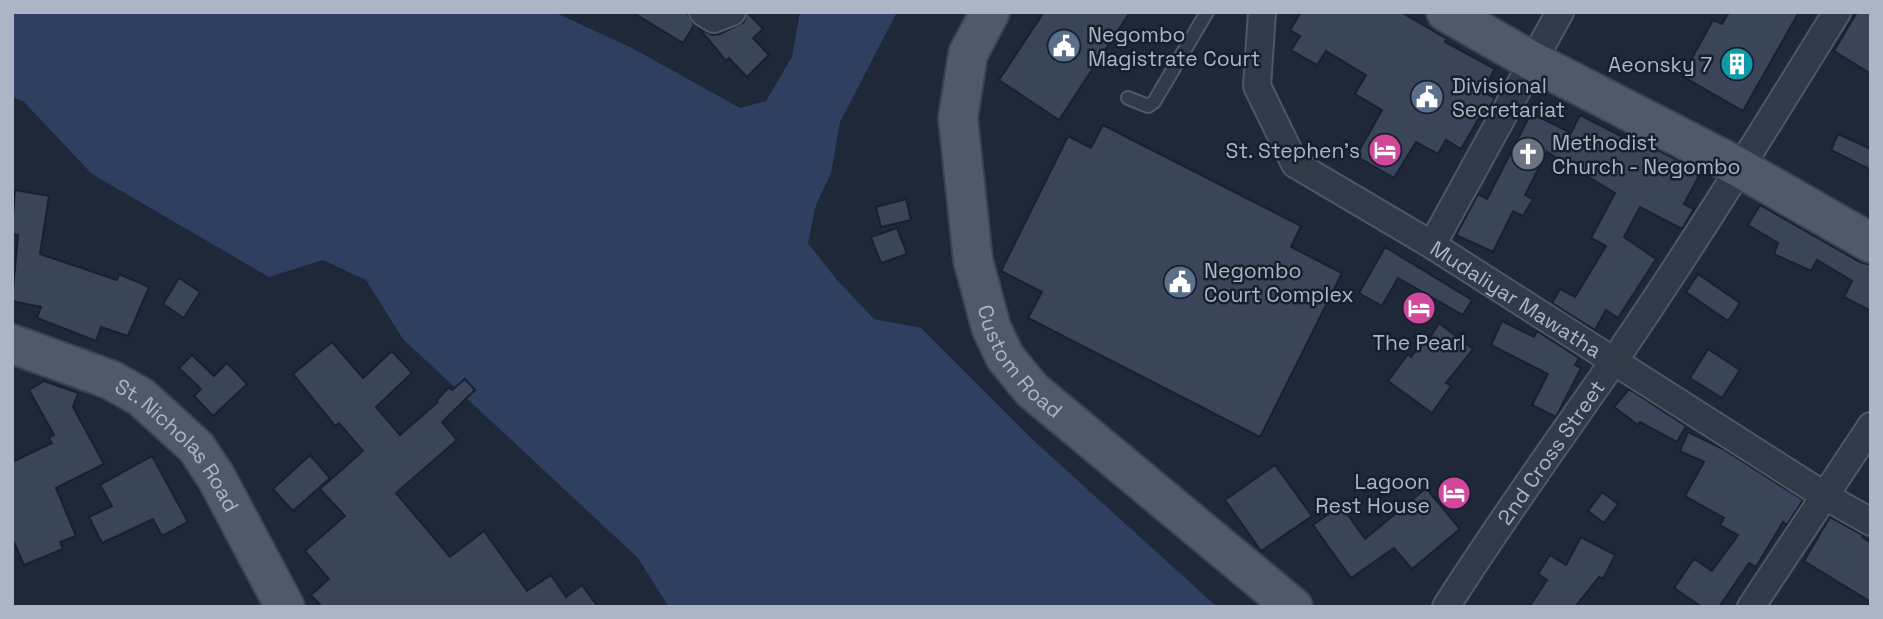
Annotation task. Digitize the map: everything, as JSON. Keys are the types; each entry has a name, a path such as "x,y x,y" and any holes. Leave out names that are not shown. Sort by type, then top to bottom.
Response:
{"main road":[{"name":"Custom Road","path":"990,12 968,54 958,118 972,260 991,327 1005,357 1032,390 1293,607"},
{"path":"1446,12 1532,61 1740,168 1871,243"},
{"name":"St. Nicholas Road","path":"12,344 111,380 141,397 196,447 216,477 285,607"}],"street":[{"path":"703,12 714,19 732,12"},
{"name":"Mudaliyar Mawatha","path":"1262,12 1257,86 1295,164 1432,245 1825,496 1871,522"},
{"path":"1432,245 1560,12"},
{"name":"2nd Cross Street","path":"1446,607 1494,530 1615,360 1740,168 1836,12"},
{"path":"1752,607 1871,426"}],"lane":[{"path":"1128,97 1148,106 1154,102 1207,12"}],"water":[{"path":"12,12 554,12 632,48 740,108 766,101 792,57 800,12 897,12 840,122 831,173 816,205 808,243 837,280 874,319 921,328 1032,439 1217,607 669,607 638,558 403,339 366,280 323,260 269,277 92,174 23,101 12,97"}],"building":[{"path":"632,12 687,12 694,25 683,43"},
{"path":"747,12 763,29 753,38 769,55 747,77 729,58 726,61 699,28 712,35 720,34 744,22"},
{"name":"Negombo Magistrate Court","path":"1044,12 1130,12 1059,120 999,80"},
{"path":"1301,12 1401,12 1447,39 1445,42 1495,69 1482,91 1495,98 1483,120 1479,118 1461,149 1446,140 1438,154 1416,142 1394,178 1356,156 1382,110 1355,94 1366,75 1326,51 1317,65 1291,50 1300,36 1290,30"},
{"name":"Aeonsky 7","path":"1729,12 1799,12 1743,111 1682,76 1713,20 1722,24"},
{"path":"1857,12 1871,12 1871,74 1834,51"},
{"path":"1531,113 1571,133 1580,115 1640,146 1642,142 1701,172 1684,204 1694,209 1682,229 1640,207 1624,237 1656,259 1618,318 1606,310 1595,330 1552,303 1560,289 1575,297 1606,246 1591,238 1615,193 1547,152 1525,195 1533,199 1523,216 1513,211 1493,252 1456,235 1478,194 1487,199"},
{"name":"Negombo Court Complex","path":"1103,125 1301,226 1291,247 1342,273 1260,437 1028,318 1042,292 1001,271 1068,136 1091,148"},
{"path":"1838,134 1871,149 1871,170 1831,150"},
{"path":"15,190 49,196 40,254 117,280 119,274 149,287 128,336 101,327 96,341 37,318 41,307 12,301 18,235 12,234"},
{"path":"906,199 911,220 881,227 876,207"},
{"path":"1760,205 1860,262 1871,265 1871,311 1844,297 1852,281 1817,260 1811,271 1774,254 1778,243 1748,225"},
{"path":"897,228 907,254 881,263 871,237"},
{"path":"1385,247 1472,300 1463,315 1398,278 1382,306 1359,293"},
{"path":"1698,274 1740,303 1728,321 1686,292"},
{"path":"179,278 200,292 184,318 163,304"},
{"path":"1502,321 1534,337 1537,331 1579,358 1575,365 1581,368 1556,417 1532,405 1548,374 1491,345"},
{"path":"1439,323 1473,349 1446,383 1451,386 1432,413 1388,381 1408,354 1411,357 1422,342 1426,344"},
{"path":"332,342 363,378 392,351 412,373 376,407 400,435 438,402 449,387 452,390 465,379 475,390 442,422 457,440 396,493 450,557 484,531 527,591 551,575 566,597 582,585 598,607 322,607 311,595 329,579 305,551 345,516 320,489 363,451 339,423 335,426 293,374"},
{"path":"1708,349 1740,370 1722,398 1690,378"},
{"path":"192,355 214,376 227,363 247,384 213,416 194,396 201,389 179,368"},
{"path":"44,381 78,393 73,407 104,464 56,488 76,536 60,542 63,549 24,565 12,538 12,462 52,443 49,438 54,435 29,390"},
{"path":"1629,389 1686,426 1677,442 1640,422 1638,425 1614,407"},
{"path":"1688,432 1723,449 1803,500 1787,525 1783,522 1756,567 1749,563 1719,607 1702,607 1674,588 1694,559 1712,571 1738,535 1720,525 1724,518 1685,496 1704,462 1680,451"},
{"path":"310,455 330,478 293,511 273,489"},
{"path":"152,456 188,522 162,536 153,519 102,543 89,517 112,506 100,485"},
{"path":"1275,465 1312,516 1261,551 1225,500"},
{"path":"1426,488 1460,529 1412,569 1394,548 1351,578 1313,525 1341,505 1365,539"},
{"path":"1602,492 1618,504 1604,523 1588,511"},
{"path":"1830,517 1863,535 1862,537 1871,543 1871,602 1804,561"},
{"path":"1581,537 1615,555 1603,579 1599,577 1575,607 1529,607 1547,580 1538,574 1550,555 1566,565"}],"place":[{"name":"Negombo Magistrate Court","path":"1064,46"},
{"name":"Aeonsky 7","path":"1737,64"},
{"name":"Divisional Secretariat","path":"1427,97"},
{"name":"St. Stephen's","path":"1385,150"},
{"name":"Methodist Church - Negombo","path":"1528,154"},
{"name":"Negombo Court Complex","path":"1180,282"},
{"name":"The Pearl","path":"1419,308"},
{"name":"Lagoon Rest House","path":"1454,493"}]}
